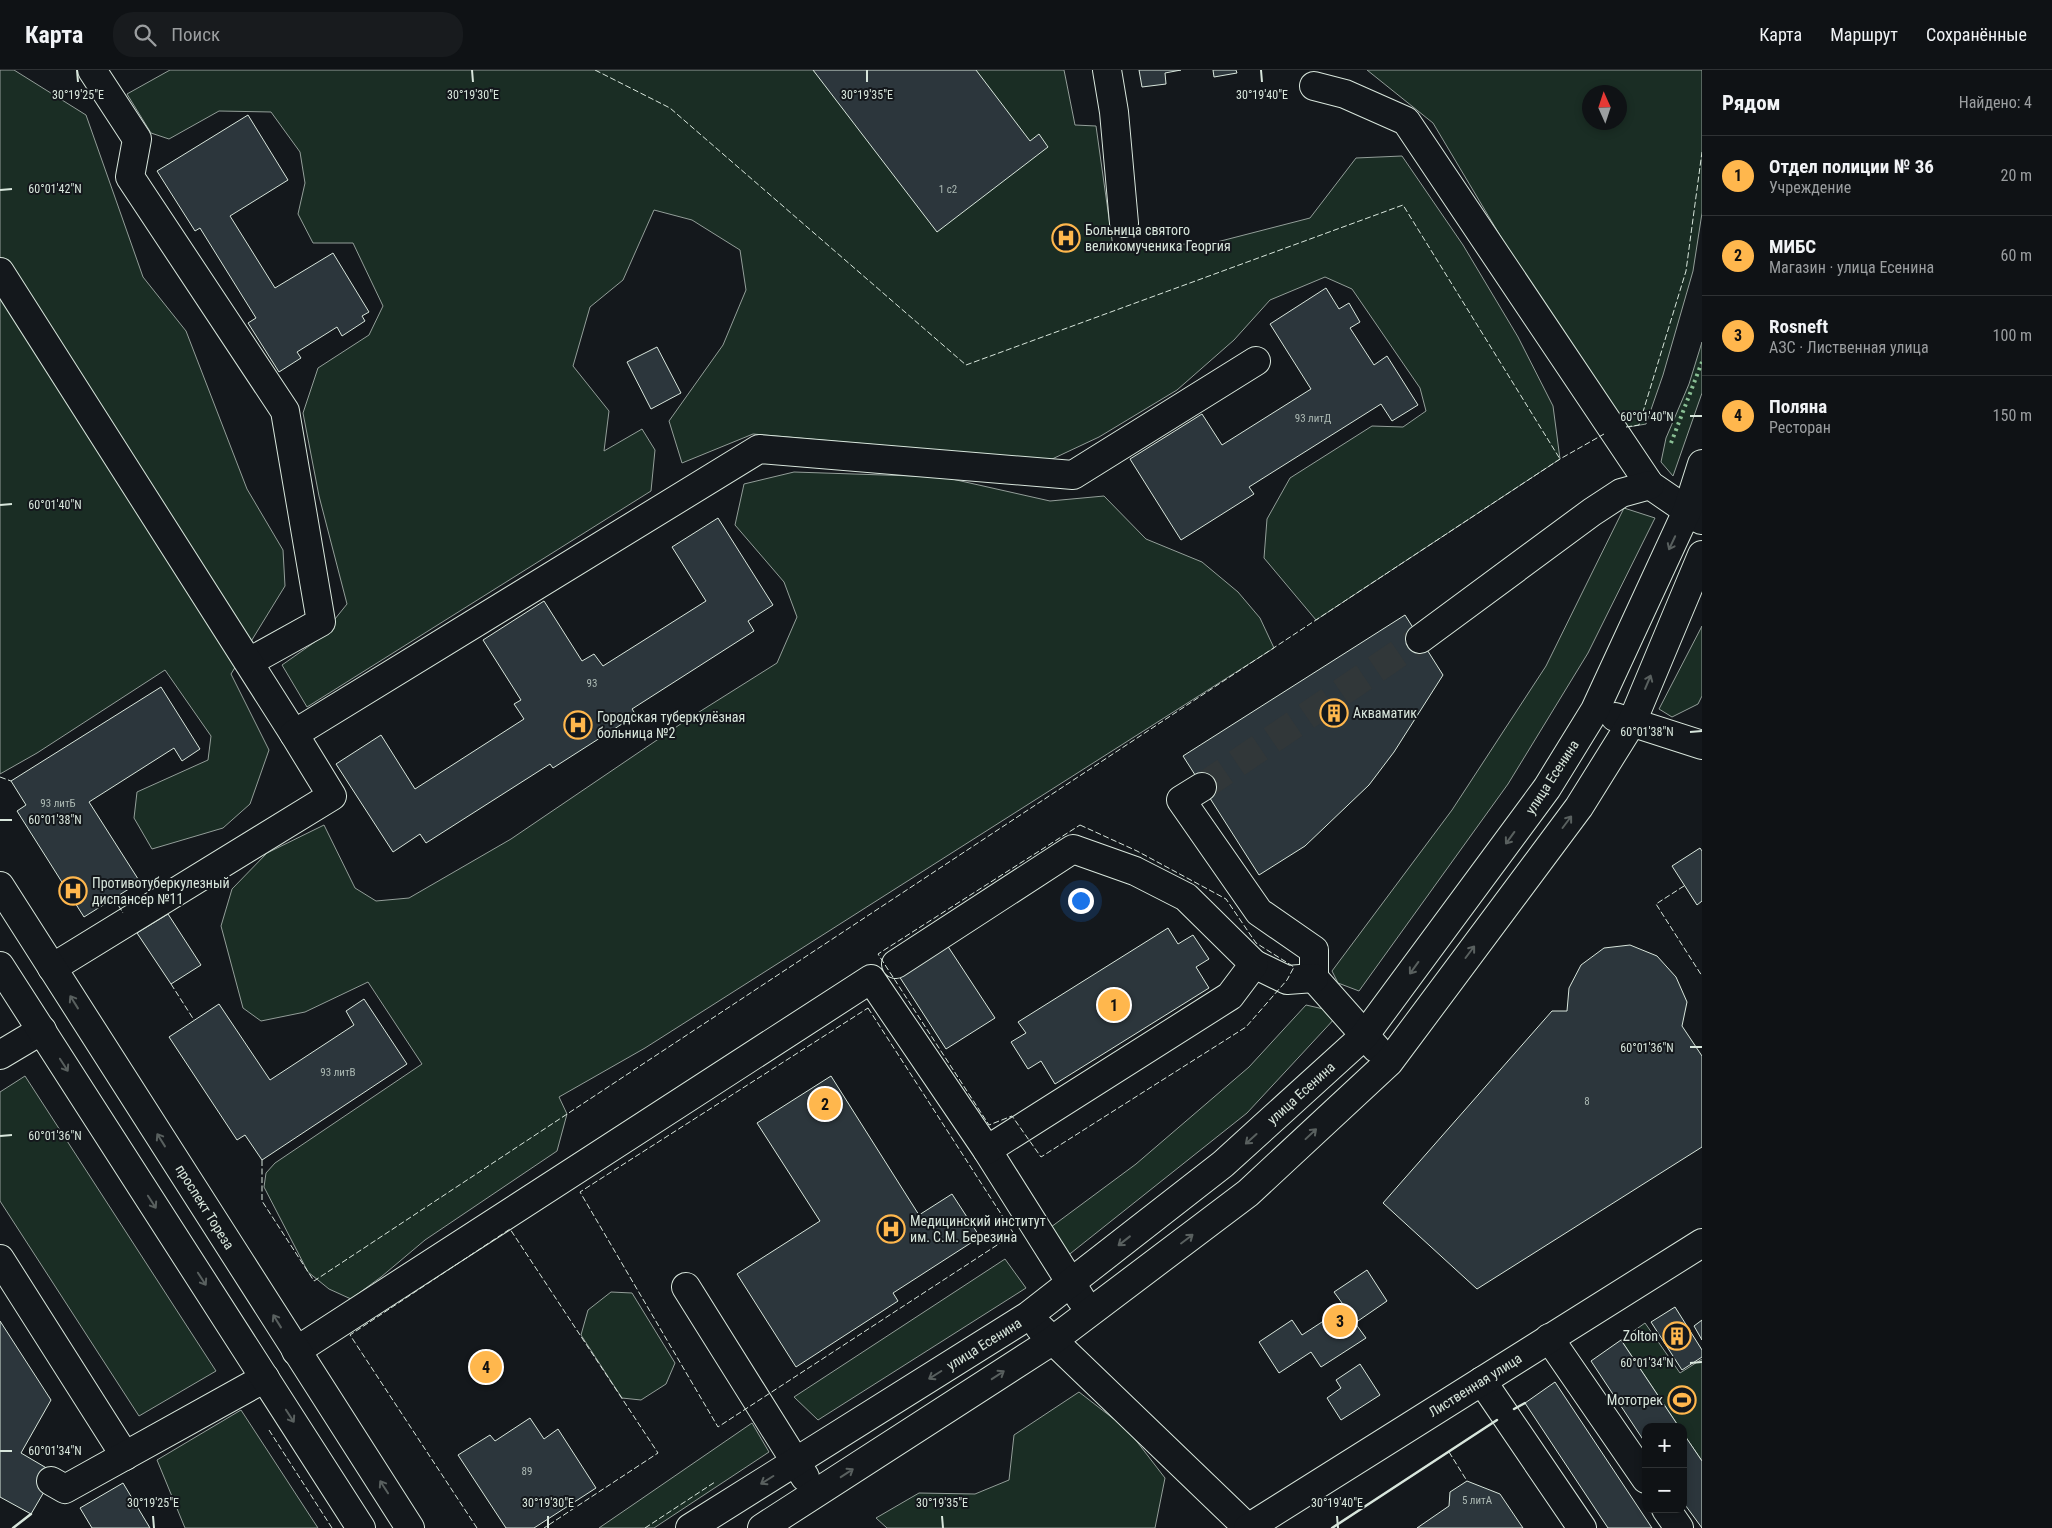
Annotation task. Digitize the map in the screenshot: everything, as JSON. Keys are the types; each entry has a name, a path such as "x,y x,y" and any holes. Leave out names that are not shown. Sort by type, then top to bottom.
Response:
{"street":[{"path":"92,70 137,139 130,177 284,411 322,622 249,662"},
{"path":"1107,70 1114,112 1124,224"},
{"path":"1314,86 1345,94 1406,121 1650,485 1694,516"},
{"path":"0,272 249,662 332,796 52,968"},
{"path":"294,734 759,449 1073,475 1256,361"},
{"name":"улица Есенина","path":"690,1528 1028,1316 1223,1164 1364,1036 1547,788 1595,710 1694,516 1702,464"},
{"path":"1420,639 1592,512 1621,493 1650,485"},
{"path":"762,1528 1052,1340 1090,1312 1248,1193 1389,1062 1579,806 1632,722 1702,555"},
{"path":"1595,710 1702,745"},
{"path":"1202,786 1181,800 1258,912 1314,950 1314,978 1389,1062"},
{"path":"896,964 1074,850 1135,871 1186,898 1254,964 1287,980 1314,978"},
{"name":"проспект Тореза","path":"0,886 410,1528"},
{"path":"987,1150 1230,996 1254,964"},
{"path":"0,966 361,1528"},
{"path":"296,1351 871,979 987,1150 1090,1312"},
{"path":"0,1055 42,1030"},
{"name":"Лиственная улица","path":"1248,1528 1702,1243"},
{"path":"0,1259 125,1456"},
{"path":"686,1287 816,1494"},
{"path":"1028,1316 1248,1528"},
{"path":"1549,1338 1642,1473"},
{"path":"50,1481 65,1489 265,1378"},
{"path":"1482,1381 1582,1528"},
{"path":"1669,1513 1679,1528"}],"green space":[{"path":"0,70 14,70 86,115 143,277 186,331 247,489 283,550 285,586 231,674 269,750 250,804 223,828 152,849 134,818 137,792 208,760 211,736 165,670 37,753 0,774"},
{"path":"170,70 1064,70 1075,125 1096,126 1113,247 1213,243 1310,218 1356,158 1402,156 1463,245 1518,337 1553,406 1560,459 1316,620 1264,558 1267,519 1290,478 1372,426 1403,427 1426,411 1420,388 1352,289 1325,277 1270,300 1234,340 1177,390 1099,437 1050,460 753,434 682,463 669,421 723,345 746,290 740,250 692,220 654,210 623,280 590,307 573,366 609,411 604,451 642,429 655,450 651,491 307,707 282,665 319,639 347,604 319,496 303,413 318,368 369,335 383,306 353,243 313,243 298,214 305,183 300,152 271,112 219,111 169,139 151,133 127,94"},
{"path":"1367,70 1702,70 1702,213 1693,271 1663,375 1646,424 1623,428 1548,316 1433,123"},
{"path":"1702,342 1702,393 1673,476 1661,462 1666,438 1689,384"},
{"path":"794,472 943,477 1050,501 1104,496 1146,539 1202,562 1238,592 1260,618 1274,648 645,1048 559,1097 567,1114 557,1151 425,1240 381,1277 351,1299 329,1289 308,1272 264,1187 266,1173 275,1163 422,1064 368,982 305,1012 261,1021 243,1008 221,926 232,889 267,853 324,825 355,888 376,901 409,898 511,839 688,719 777,663 797,617 784,582 735,525 744,484"},
{"path":"1624,508 1655,518 1588,653 1508,784 1359,991 1338,983 1332,971 1452,810 1546,666"},
{"path":"1702,626 1702,696 1698,704 1672,717 1659,709"},
{"path":"1306,1005 1328,1010 1337,1016 1247,1113 1066,1257 1047,1230 1136,1164 1249,1067"},
{"path":"25,1076 216,1371 139,1416 0,1201 0,1092"},
{"path":"1005,1259 1026,1288 818,1420 794,1397"},
{"path":"611,1292 632,1293 675,1363 666,1384 641,1400 622,1398 581,1335 588,1310"},
{"name":"Мототрек","path":"1645,1323 1680,1373 1702,1359 1702,1461 1687,1439 1687,1423 1676,1423 1621,1340"},
{"path":"1079,1392 1128,1430 1165,1478 1155,1528 887,1528 876,1518 919,1493 975,1494 1009,1480 1014,1435"},
{"path":"241,1410 318,1528 185,1528 157,1460"},
{"path":"752,1423 769,1452 654,1528 599,1528"}],"building":[{"path":"813,70 976,70 1030,141 1039,134 1048,147 937,232"},
{"path":"1139,70 1181,70 1165,73 1166,84 1142,87"},
{"path":"1213,70 1236,70 1237,73 1214,77"},
{"path":"248,115 288,180 230,216 275,288 333,253 369,312 362,316 365,321 342,336 337,327 297,352 301,358 279,372 248,323 256,318 200,228 195,231 157,171"},
{"path":"1326,288 1339,309 1349,303 1360,322 1350,328 1374,365 1387,356 1418,405 1392,421 1381,404 1249,487 1254,494 1181,540 1130,459 1202,414 1222,445 1311,389 1270,324"},
{"path":"657,347 681,393 651,409 627,362"},
{"path":"718,518 773,605 748,621 754,631 632,709 636,715 553,768 550,764 426,843 420,834 393,852 336,764 381,735 415,789 524,719 514,704 521,700 483,640 544,601 582,661 594,654 603,666 706,601 672,547"},
{"name":"Акваматик","path":"1405,615 1443,675 1394,752 1369,785 1305,846 1259,875 1183,756"},
{"path":"161,687 200,749 182,761 174,748 89,802 140,882 84,917 17,811 26,805 11,781"},
{"path":"1700,848 1702,851 1702,901 1697,905 1672,866"},
{"path":"168,914 201,965 171,984 137,933"},
{"path":"1168,928 1178,944 1193,935 1209,959 1196,967 1209,988 1055,1084 1041,1061 1028,1069 1011,1042 1026,1033 1018,1022"},
{"path":"947,945 995,1018 946,1049 899,976"},
{"path":"1630,945 1657,956 1676,977 1687,1002 1682,1026 1702,1056 1702,1147 1477,1289 1383,1203 1552,1011 1567,1011 1569,988 1581,965 1604,948"},
{"path":"364,999 407,1064 262,1160 245,1135 237,1140 169,1037 219,1004 270,1080 354,1025 346,1011"},
{"name":"Медицинский институт им. С.М. Березина","path":"831,1076 919,1215 952,1194 980,1237 893,1293 898,1301 796,1367 737,1274 820,1221 757,1123"},
{"path":"1367,1270 1387,1301 1355,1323 1366,1338 1321,1367 1311,1352 1279,1373 1259,1342 1292,1320 1302,1335 1345,1307 1334,1292"},
{"name":"Zolton","path":"1675,1307 1702,1350 1702,1357 1682,1370 1651,1322"},
{"path":"1702,1320 1702,1340 1694,1326"},
{"path":"0,1321 51,1400 21,1453 55,1473 31,1514 0,1497"},
{"path":"1621,1340 1676,1423 1642,1423 1642,1438 1591,1361"},
{"path":"1360,1364 1380,1395 1341,1420 1327,1398 1341,1388 1336,1380"},
{"path":"1555,1382 1652,1528 1608,1528 1525,1403"},
{"path":"530,1418 544,1439 558,1429 596,1488 534,1528 506,1528 458,1455 490,1435 495,1441"},
{"path":"1687,1439 1702,1461 1702,1528 1687,1507"},
{"path":"1467,1481 1500,1494 1523,1528 1417,1528 1449,1506 1450,1492"},
{"path":"123,1483 150,1528 92,1528 80,1508"}],"tunnel":[{"path":"1202,787 1420,639"}],"hedge":[{"path":"1671,443 1702,362"}],"fence":[{"path":"595,70 670,108 966,365 1403,205 1560,459"},
{"path":"1626,427 1639,425 1686,271 1702,152"},
{"path":"262,1160 262,1201 314,1281 1560,459 1604,434"},
{"path":"0,777 11,781"},
{"path":"1080,825 1137,851 1226,899 1256,943 1294,967 1287,980 1246,1027 1041,1157 1012,1116 989,1125 878,954 1080,825"},
{"path":"1684,886 1656,904 1702,976"},
{"path":"114,898 123,913"},
{"path":"171,984 194,1020"},
{"path":"868,1008 1014,1234 718,1427 580,1192 868,1008"},
{"path":"477,1528 350,1335 510,1229 658,1453 544,1528"},
{"path":"269,1430 332,1528"},
{"path":"1449,1452 1467,1481"},
{"path":"645,1528 715,1482"}],"wall":[{"path":"1514,1409 1525,1403"},
{"path":"1332,1528 1497,1420"},
{"path":"13,1528 31,1514"}],"place":[{"name":"Больница святого великомученика Георгия","path":"1066,238"},
{"name":"Акваматик","path":"1334,713"},
{"name":"Городская туберкулёзная больница №2","path":"578,725"},
{"name":"Противотуберкулезный диспансер №11","path":"73,891"},
{"name":"Отдел полиции № 36","path":"1114,1005"},
{"name":"МИБС","path":"825,1104"},
{"name":"Медицинский институт им. С.М. Березина","path":"891,1229"},
{"name":"Rosneft","path":"1340,1321"},
{"name":"Zolton","path":"1677,1336"},
{"name":"Поляна","path":"486,1367"},
{"name":"Мототрек","path":"1682,1400"}]}
